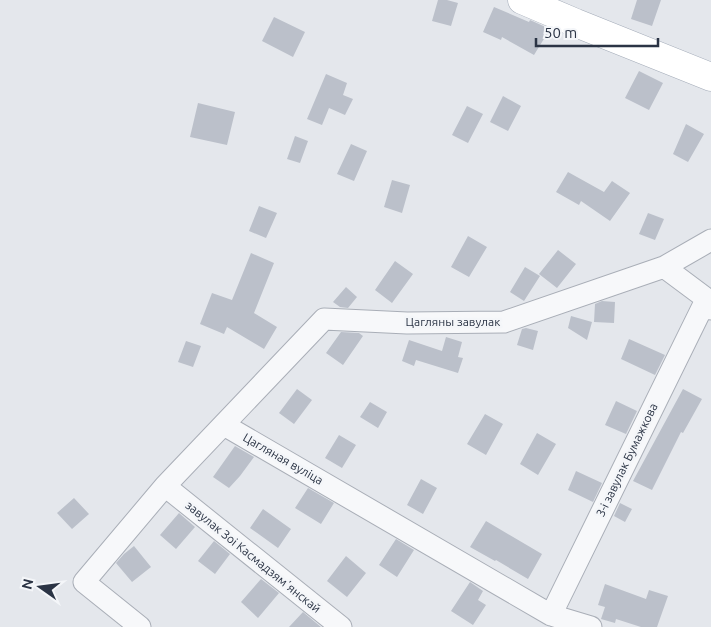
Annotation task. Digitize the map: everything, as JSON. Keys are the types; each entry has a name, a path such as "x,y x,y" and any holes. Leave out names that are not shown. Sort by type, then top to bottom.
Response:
{"main road":[{"path":"522,0 711,77"}],"street":[{"name":"Цагляны завулак","path":"224,425 324,319 407,323 504,322 664,267 711,240"},
{"path":"664,267 707,299 707,308"},
{"name":"3-і завулак Бумажкова","path":"551,615 707,308"},
{"path":"140,627 84,582 165,486 224,425"},
{"name":"Цагляная вуліца","path":"224,425 551,615 591,627"},
{"name":"завулак Зоі Касмадзямʼянскай","path":"165,486 341,627"}],"building":[{"path":"438,0 458,3 451,26 432,21"},
{"path":"637,0 661,0 652,26 631,19"},
{"path":"494,7 550,29 534,55 502,37 501,40 483,32"},
{"path":"274,17 305,32 293,57 262,41"},
{"path":"639,71 663,83 649,110 625,98"},
{"path":"326,74 347,83 343,95 353,99 345,115 329,108 322,125 307,119"},
{"path":"503,96 521,106 508,131 490,122"},
{"path":"198,103 235,112 227,145 190,137"},
{"path":"467,106 483,114 468,143 452,135"},
{"path":"686,124 704,134 688,162 673,154"},
{"path":"295,136 308,141 300,163 287,159"},
{"path":"351,144 367,151 354,181 337,174"},
{"path":"568,172 604,192 612,181 630,193 610,221 581,201 579,205 556,192"},
{"path":"392,180 410,185 402,213 384,207"},
{"path":"259,206 277,213 266,238 249,231"},
{"path":"648,213 664,219 655,240 639,234"},
{"path":"468,236 487,247 469,277 451,267"},
{"path":"558,250 576,264 557,288 539,274"},
{"path":"251,253 274,263 254,313 277,327 264,349 227,327 224,334 200,324 212,293 232,300"},
{"path":"395,261 413,274 392,303 375,290"},
{"path":"525,267 540,276 524,301 510,292"},
{"path":"346,287 357,297 348,308 340,307 333,302"},
{"path":"602,301 615,302 614,323 594,322 595,304"},
{"path":"571,316 592,322 587,340 568,328"},
{"path":"522,329 538,331 533,350 517,345"},
{"path":"341,332 359,333 363,336 343,365 326,353"},
{"path":"446,337 462,342 458,357 463,358 458,373 416,360 414,366 402,361 409,340 442,351"},
{"path":"629,339 665,355 655,375 621,359"},
{"path":"186,341 201,346 193,367 178,362"},
{"path":"297,389 312,400 294,424 279,413"},
{"path":"683,389 702,399 683,433 681,432 652,490 633,481"},
{"path":"616,401 637,411 626,434 605,425"},
{"path":"370,402 387,412 378,428 360,417"},
{"path":"485,414 503,424 486,455 467,444"},
{"path":"537,433 556,444 538,475 520,464"},
{"path":"339,435 356,445 342,468 325,458"},
{"path":"235,446 254,457 229,488 213,477"},
{"path":"576,471 602,483 593,502 568,490"},
{"path":"421,479 437,488 423,514 407,505"},
{"path":"308,488 334,503 321,524 295,508"},
{"path":"74,498 89,514 72,529 57,513"},
{"path":"620,503 632,509 625,522 614,516"},
{"path":"263,509 291,529 278,548 250,528"},
{"path":"179,513 195,527 176,549 160,535"},
{"path":"486,521 542,554 528,579 470,547"},
{"path":"396,539 414,550 397,577 379,565"},
{"path":"214,541 230,554 215,574 198,561"},
{"path":"134,546 151,567 132,582 116,563"},
{"path":"346,556 366,573 347,597 327,581"},
{"path":"261,579 279,593 258,618 241,602"},
{"path":"470,582 483,591 478,600 486,605 473,625 451,611"},
{"path":"605,584 646,599 649,590 668,596 657,627 641,627 616,619 615,623 601,619 605,607 598,605"},
{"path":"303,612 321,627 289,627"}]}
